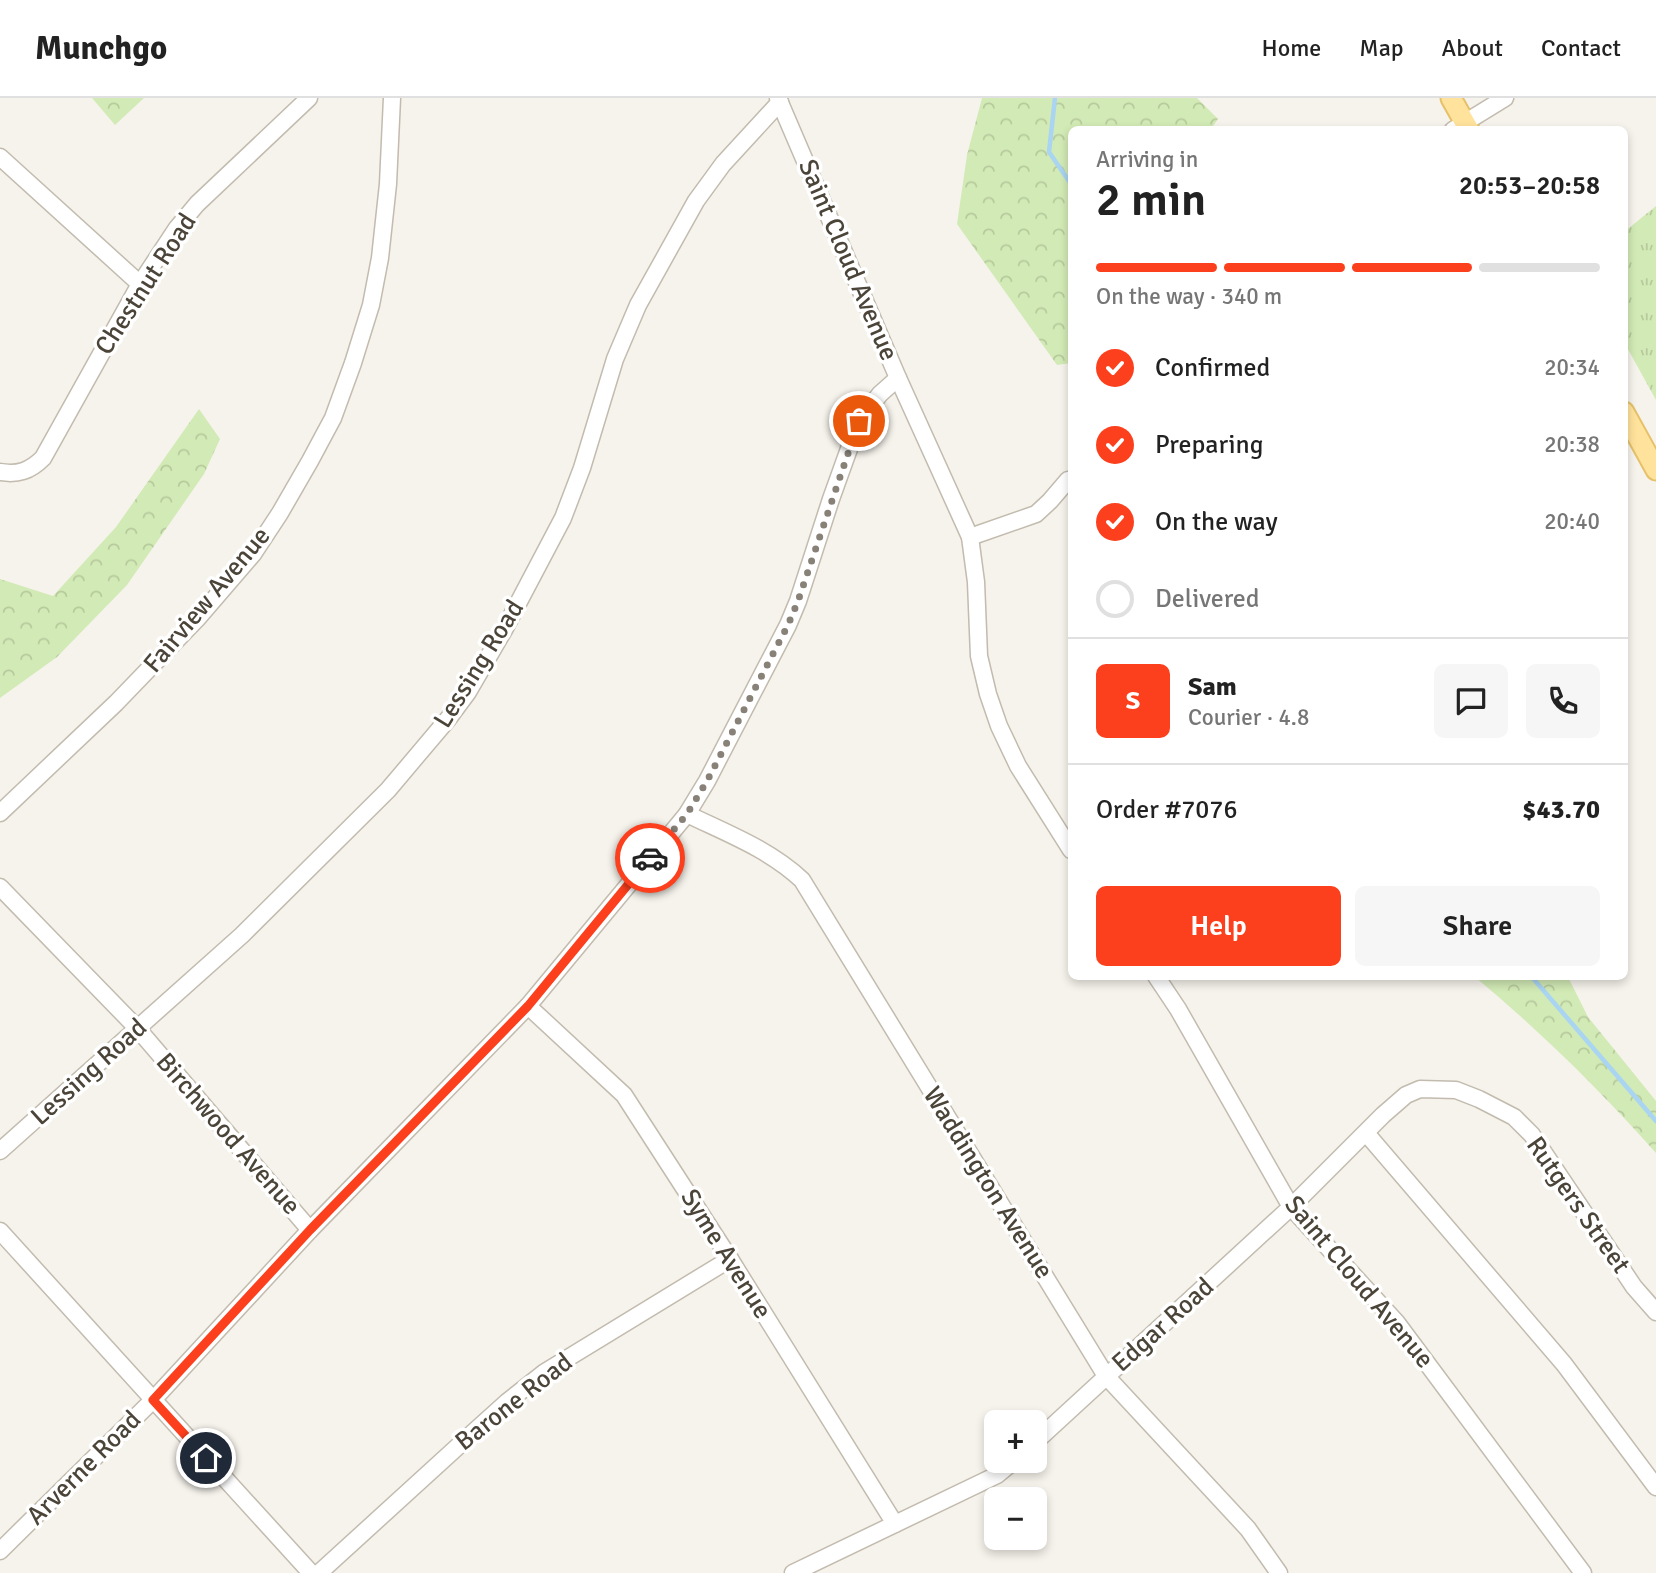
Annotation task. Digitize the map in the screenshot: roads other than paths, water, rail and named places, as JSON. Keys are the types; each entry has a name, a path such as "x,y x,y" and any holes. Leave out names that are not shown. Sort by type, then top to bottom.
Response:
{"main road":[{"path":"1451,98 1463,126"},
{"path":"1628,419 1656,470"}],"street":[{"name":"Chestnut Road","path":"0,472 23,472 43,458 140,284 177,228 197,204 309,98"},
{"name":"Fairview Avenue","path":"0,813 116,703 197,620 253,554 310,461 332,418 371,305 380,258 388,184 392,98"},
{"path":"1464,126 1505,98"},
{"name":"Saint Cloud Avenue","path":"779,100 898,378 970,537 976,582 979,656 999,726 1018,766 1068,845"},
{"name":"Lessing Road","path":"0,1151 243,934 388,790 448,719 468,692 505,631 562,519 582,468 615,359 638,305 696,201 723,164 779,100"},
{"path":"0,158 140,284"},
{"name":"Arverne Road","path":"0,1551 153,1400 310,1230 528,1006 687,814 788,625 859,421 880,394 898,378"},
{"path":"970,537 1036,514 1068,480"},
{"name":"Waddington Avenue","path":"687,814 768,854 802,880 1106,1376 1248,1529 1279,1573"},
{"name":"Birchwood Avenue","path":"0,887 137,1028 310,1230"},
{"name":"Saint Cloud Avenue","path":"1159,980 1291,1207 1397,1323 1584,1573"},
{"name":"Syme Avenue","path":"528,1006 624,1095 895,1524"},
{"name":"Rutgers Street","path":"1291,1207 1406,1095 1420,1090 1457,1090 1514,1117 1532,1135 1634,1287 1656,1312"},
{"path":"1366,1133 1564,1364 1656,1487"},
{"name":"Edgar Road","path":"1047,1431 1291,1207"},
{"path":"0,1231 311,1573"},
{"name":"Barone Road","path":"319,1573 476,1430 545,1372 730,1259"},
{"path":"793,1573 999,1473"}],"waterway":[{"path":"1055,98 1049,152 1068,180"},
{"path":"1534,980 1656,1121"}]}
